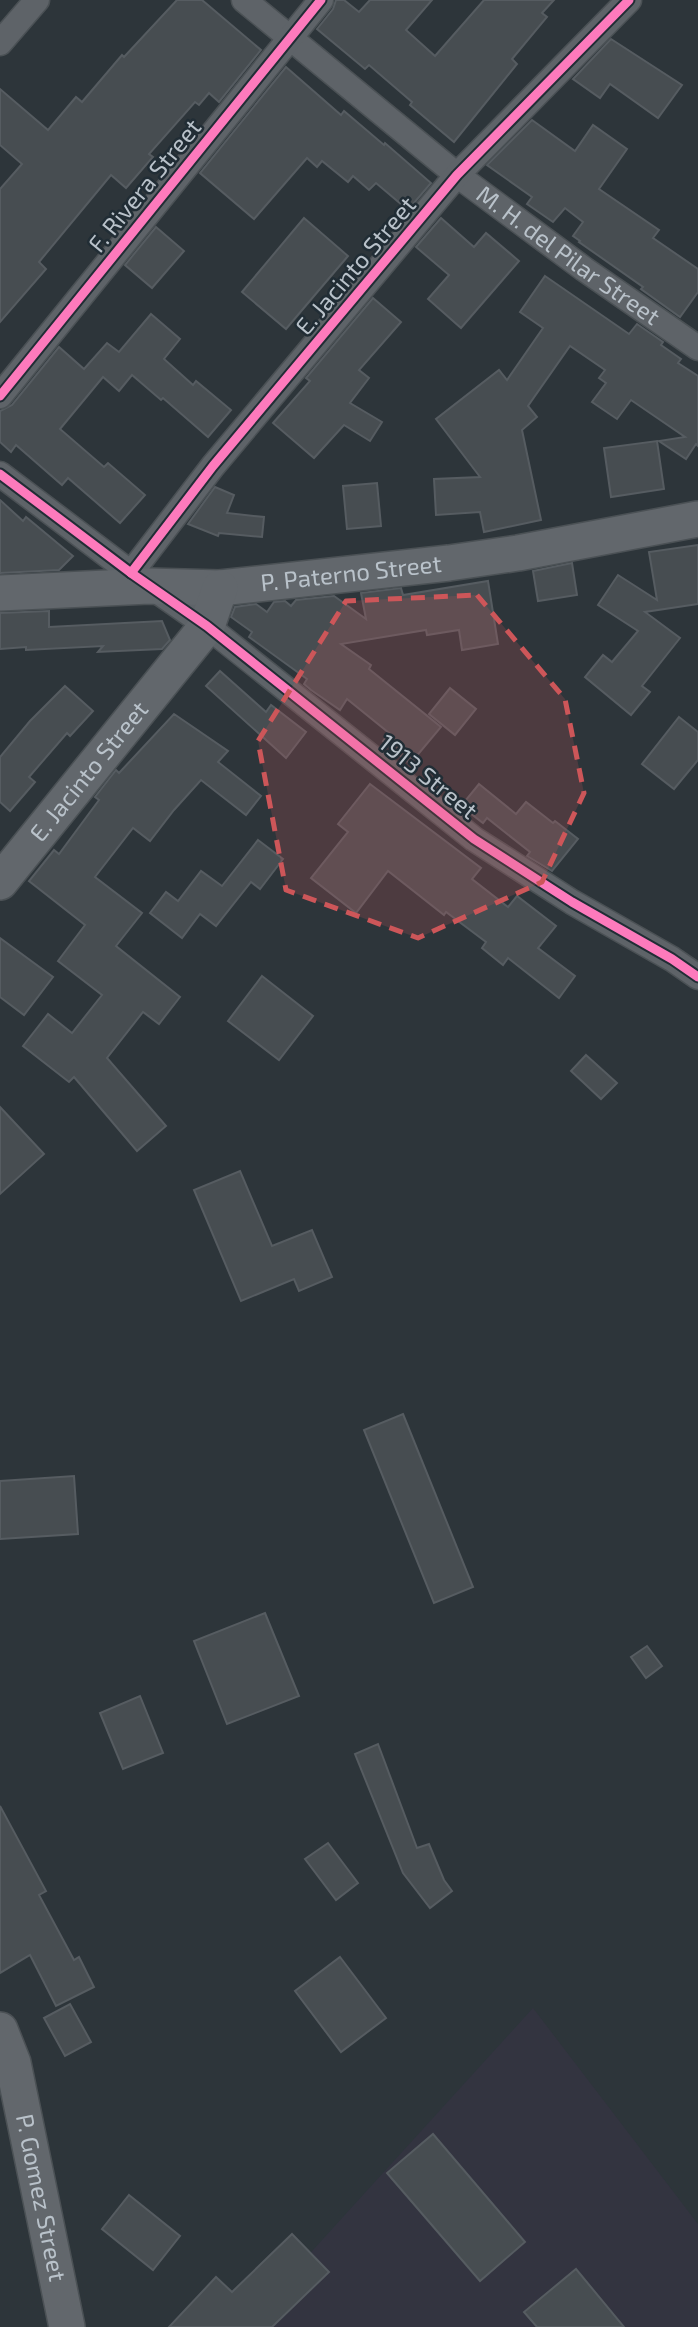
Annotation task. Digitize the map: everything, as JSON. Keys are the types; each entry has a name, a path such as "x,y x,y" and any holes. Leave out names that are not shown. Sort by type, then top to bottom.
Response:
{"main road":[{"name":"P. Paterno Street","path":"0,593 140,579 220,588 449,564 698,519"},
{"name":"E. Jacinto Street","path":"0,882 207,626 220,588"},
{"name":"P. Gomez Street","path":"0,2030 13,2063 67,2327"}],"street":[{"path":"0,43 37,0"},
{"name":"M. H. del Pilar Street","path":"244,0 457,175 584,269 698,348"},
{"name":"F. Rivera Street","path":"0,396 321,0"},
{"name":"E. Jacinto Street","path":"140,579 213,466 457,175 629,0"},
{"name":"1913 Street","path":"0,474 207,626 474,839 572,902 698,977"}],"highlighted area":[{"path":"477,595 565,699 584,793 542,882 418,938 286,890 258,741 346,601"}],"shaded area":[{"path":"533,2008 698,2224 698,2327 243,2327"}],"building":[{"path":"177,0 202,0 261,50 219,102 209,93 199,105 195,102 149,154 153,157 126,188 111,175 39,262 46,269 0,322 0,189 22,164 0,145 0,89 48,130 76,97 82,102 122,55 124,57"},
{"path":"336,0 344,0 359,12 370,0 432,0 406,30 435,56 484,0 554,0 542,13 547,17 512,59 517,64 454,142 410,105 412,102 369,65 365,69 317,29 333,9"},
{"path":"611,39 682,85 658,118 610,84 600,98 573,79"},
{"path":"286,67 341,115 344,111 431,183 408,210 376,183 369,190 353,176 348,182 322,161 317,167 307,158 254,219 200,173"},
{"path":"532,120 575,151 593,125 627,149 599,189 659,230 653,238 698,269 698,292 680,317 579,242 573,236 583,222 565,208 553,222 527,204 532,197 487,165"},
{"path":"304,218 348,256 286,329 242,292"},
{"path":"441,218 474,247 486,233 519,261 461,328 428,299 449,275 416,247"},
{"path":"156,227 184,251 152,288 125,265"},
{"path":"545,276 629,334 637,324 663,342 661,345 681,359 678,363 698,376 698,446 696,444 686,459 659,441 685,437 631,400 617,419 592,402 606,383 599,378 605,370 570,346 528,406 537,417 522,430 541,520 484,532 480,512 436,515 434,479 480,477 436,419 499,370 507,380 543,328 520,312"},
{"path":"373,298 401,322 359,370 369,378 350,403 382,422 370,441 344,425 314,458 273,423 310,381 306,378"},
{"path":"151,314 180,339 164,359 193,385 196,381 231,410 208,437 132,375 119,391 103,377 60,429 104,467 108,463 145,495 120,523 68,478 62,485 16,445 11,452 0,442 0,411 12,405 59,347 84,369 107,343 119,352"},
{"path":"657,441 664,489 611,497 604,448"},
{"path":"377,483 381,526 347,529 343,486"},
{"path":"215,487 234,495 227,513 264,517 262,537 219,533 218,536 188,524"},
{"path":"0,500 23,521 26,517 73,556 59,570 0,573"},
{"path":"698,545 698,604 645,612 680,638 642,686 650,692 631,715 585,677 603,655 612,662 638,631 598,605 618,575 657,600 649,552"},
{"path":"572,563 577,595 538,601 533,571"},
{"path":"488,581 498,644 462,650 459,630 427,635 426,630 341,644 371,665 369,669 441,727 410,764 383,741 389,733 347,699 340,710 311,690 304,684 307,679 249,637 252,632 231,617 235,607 256,604 267,612 274,602 285,601 291,606 296,600 334,596 366,619 361,593 401,588 403,595"},
{"path":"49,611 49,627 162,621 170,640 162,649 98,652 103,646 0,649 0,613"},
{"path":"220,671 266,712 271,705 306,732 286,758 206,686"},
{"path":"65,686 93,711 70,736 67,733 29,777 35,782 10,811 0,802 0,757 30,721"},
{"path":"450,688 476,709 455,735 429,714"},
{"path":"174,714 228,751 218,762 261,796 246,815 201,780 150,841 133,828 95,877 142,913 116,946 180,997 159,1024 143,1012 107,1058 166,1126 137,1151 74,1077 69,1082 23,1046 48,1014 72,1033 102,995 58,961 85,925 29,881 54,850 59,854 99,800 95,797 116,770 119,773"},
{"path":"679,717 698,732 698,760 674,789 642,764"},
{"path":"370,784 481,868 472,879 508,907 517,896 556,926 538,948 575,976 559,998 508,958 503,965 482,948 486,942 446,912 444,915 388,871 356,913 311,878 348,832 338,824"},
{"path":"479,784 516,814 526,802 578,839 552,871 527,856 530,852 487,818 483,823 461,806"},
{"path":"258,840 283,859 260,889 251,882 216,926 200,914 182,938 150,913 166,892 178,901 201,871 222,886"},
{"path":"0,938 53,977 24,1015 0,997"},
{"path":"262,976 313,1016 279,1060 228,1021"},
{"path":"586,1055 617,1083 601,1099 571,1071"},
{"path":"0,1107 44,1154 0,1194"},
{"path":"240,1171 272,1246 312,1230 332,1277 299,1291 294,1279 241,1301 194,1190"},
{"path":"403,1414 473,1587 434,1603 364,1430"},
{"path":"74,1476 78,1534 0,1539 0,1481"},
{"path":"265,1613 299,1696 227,1724 194,1641"},
{"path":"647,1646 662,1666 646,1678 631,1657"},
{"path":"140,1696 163,1753 123,1769 100,1713"},
{"path":"378,1744 417,1848 429,1844 444,1880 452,1891 430,1908 403,1873 355,1754"},
{"path":"0,1806 46,1891 39,1895 74,1960 79,1957 94,1987 56,2006 30,1955 0,1973"},
{"path":"328,1843 358,1883 336,1900 305,1859"},
{"path":"340,1957 386,2018 341,2052 295,1991"},
{"path":"70,2004 91,2042 65,2056 44,2018"},
{"path":"433,2134 525,2242 480,2281 387,2173"},
{"path":"129,2195 180,2236 153,2270 102,2229"},
{"path":"292,2234 329,2272 272,2327 169,2327 216,2277 232,2292"},
{"path":"576,2269 624,2327 537,2327 524,2312"}],"cycle path":[{"path":"0,396 321,0"},
{"path":"131,573 213,466 457,175 629,0"},
{"path":"0,474 131,573 207,626 474,839 572,902 672,959 698,977"}]}
